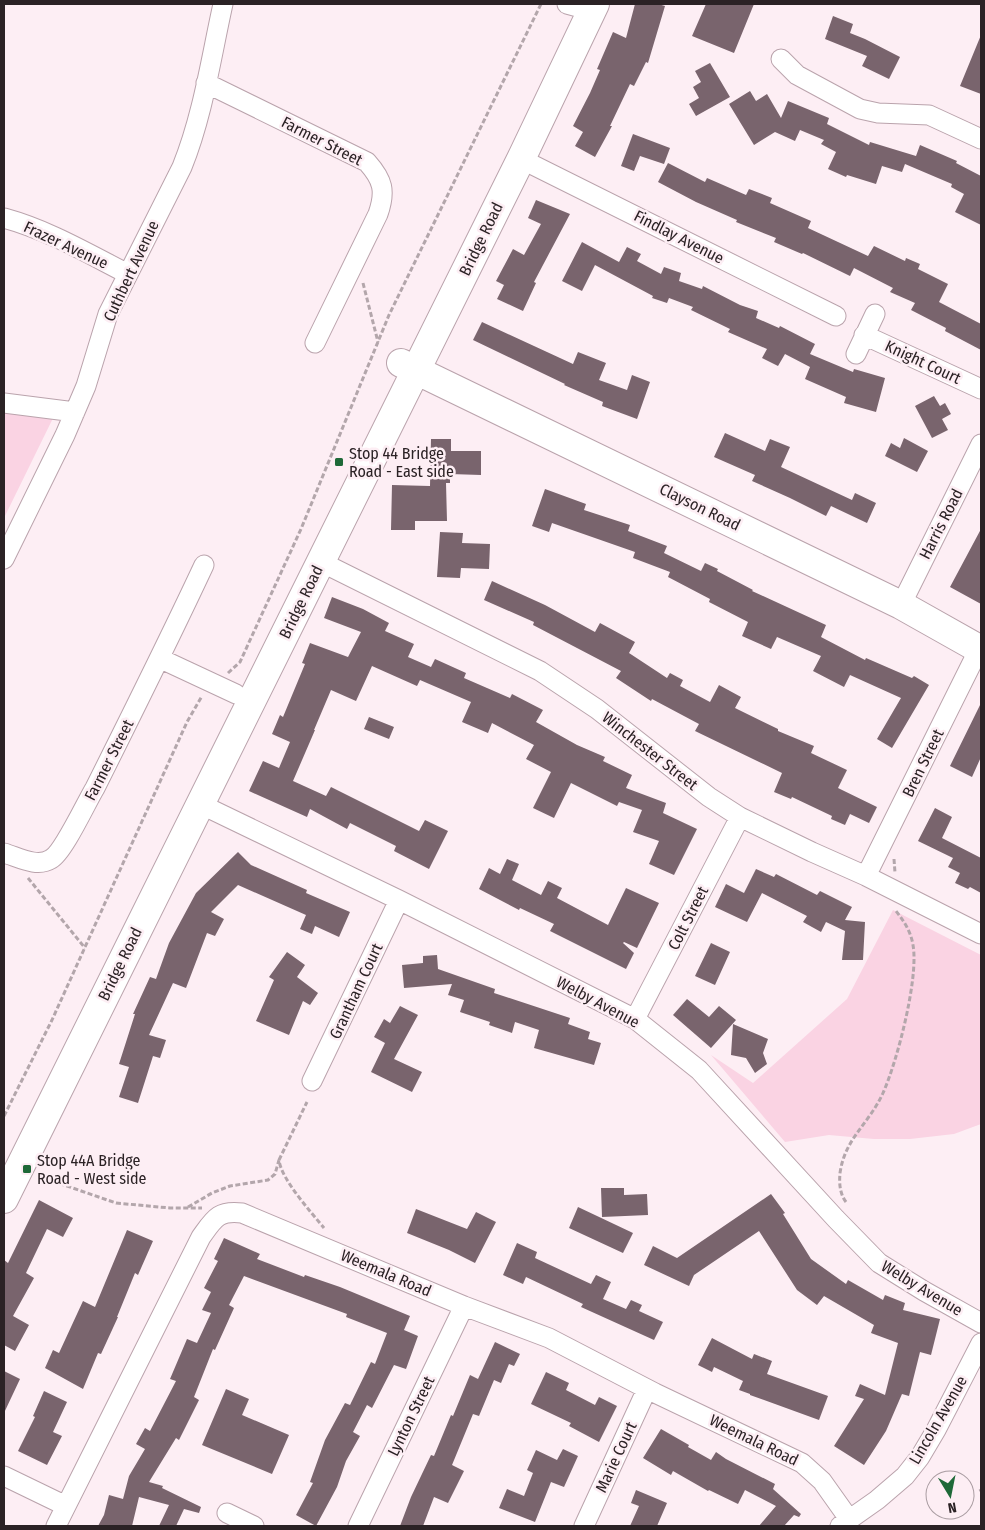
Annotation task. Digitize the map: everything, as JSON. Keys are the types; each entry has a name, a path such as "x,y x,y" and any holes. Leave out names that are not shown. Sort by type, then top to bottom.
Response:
{"main road":[{"name":"Bridge Road","path":"4,1199 11,1164 514,155 583,5"},
{"name":"Clayson Road","path":"408,368 901,605 980,650"},
{"name":"Bridge Road","path":"192,801 236,694 314,559"}],"street":[{"name":"Cuthbert Avenue","path":"4,558 91,375 108,314 185,161 198,121 223,4"},
{"path":"781,59 797,75 860,109 878,113 929,115 981,139"},
{"name":"Farmer Street","path":"206,83 367,162 377,174 381,183 382,201 378,214 314,343"},
{"name":"Findlay Avenue","path":"514,155 836,316"},
{"name":"Frazer Avenue","path":"4,218 28,224 128,274"},
{"name":"Knight Court","path":"856,354 876,314"},
{"name":"Knight Court","path":"864,335 981,389"},
{"path":"4,404 75,412"},
{"name":"Harris Road","path":"901,605 981,444"},
{"name":"Winchester Street","path":"314,559 540,671 596,709 710,797 740,817 866,876 981,934"},
{"name":"Farmer Street","path":"4,853 31,862 52,859 73,830 161,659 204,566"},
{"name":"Bren Street","path":"866,876 980,650"},
{"path":"161,659 236,694"},
{"name":"Welby Avenue","path":"192,801 399,900 635,1019 699,1070 879,1263 981,1323"},
{"name":"Colt Street","path":"635,1019 740,817"},
{"name":"Grantham Court","path":"312,1081 399,900"},
{"name":"Weemala Road","path":"222,1215 228,1211 242,1213 464,1306 549,1338 647,1389 802,1463 822,1481 844,1523"},
{"path":"56,1526 201,1237 215,1218 222,1215"},
{"name":"Lynton Street","path":"358,1526 464,1306"},
{"name":"Lincoln Avenue","path":"844,1523 877,1500 905,1476 920,1458 981,1343"},
{"name":"Marie Court","path":"584,1526 647,1389"},
{"path":"4,1476 66,1506"},
{"path":"227,1513 254,1526"}],"path":[{"path":"4,1116 52,1020 187,722 212,682 240,662 302,529 389,315 540,4"},
{"path":"362,279 378,342"},
{"path":"894,857 895,874 902,878"},
{"path":"24,876 31,880 85,948"},
{"path":"848,1205 842,1197 839,1183 845,1153 852,1139 871,1114 882,1095 894,1068 912,980 913,942 905,923 894,908"},
{"path":"185,1209 197,1204 212,1193 230,1186 268,1180 276,1174 279,1160 307,1102"},
{"path":"279,1160 280,1168 302,1201 328,1233"},
{"path":"11,1164 116,1203 185,1209 216,1206 222,1215"}],"shaded area":[{"path":"4,404 57,410 4,518"},
{"path":"893,910 981,955 981,1124 954,1134 910,1139 874,1139 829,1135 785,1142 711,1055 753,1083 847,999"}],"building":[{"path":"635,4 658,4 665,6 648,63 646,62 634,86 630,84 610,126 612,126 595,157 575,146 583,132 573,126 600,70 597,69 613,32 626,38"},
{"path":"706,4 754,4 734,53 692,36"},
{"path":"833,16 853,24 850,33 900,57 889,79 862,66 867,56 825,39"},
{"path":"981,35 981,94 960,86"},
{"path":"710,63 730,97 696,116 689,104 699,98 693,87 701,82 695,71"},
{"path":"750,91 756,101 767,94 781,118 788,101 829,118 827,124 869,145 870,142 916,156 920,145 957,161 956,163 981,176 981,225 955,212 964,194 951,187 952,184 905,164 902,172 882,166 876,184 847,175 846,177 828,169 836,152 821,144 824,140 800,130 795,141 775,132 754,145 729,104"},
{"path":"633,134 670,148 664,164 640,156 634,171 621,166"},
{"path":"668,163 705,182 707,178 746,195 749,189 772,198 770,203 811,221 808,228 868,256 874,246 905,261 906,258 920,264 918,269 948,284 939,302 981,324 981,350 945,331 946,328 911,310 915,303 890,292 893,288 854,268 850,276 803,253 774,242 776,238 736,222 737,220 696,202 658,182"},
{"path":"536,200 570,214 534,282 536,283 523,311 497,299 504,285 496,281 513,249 524,255 541,224 528,218"},
{"path":"582,242 619,262 627,247 641,254 637,261 661,274 664,267 681,273 679,281 702,289 703,286 740,305 758,311 756,318 779,328 780,326 815,344 810,354 853,372 854,369 885,378 876,412 844,403 846,397 805,379 810,367 785,354 778,366 762,358 767,349 728,332 730,329 691,310 693,307 669,298 667,303 652,298 653,296 595,265 582,291 562,281"},
{"path":"482,322 573,364 578,352 606,363 599,380 627,390 632,375 650,382 637,419 602,406 603,402 473,340"},
{"path":"934,396 940,406 945,403 951,414 942,419 948,430 932,438 915,406"},
{"path":"725,433 765,451 770,439 790,447 781,467 852,500 855,493 876,503 867,523 831,506 826,516 752,481 755,475 714,457"},
{"path":"904,438 928,451 917,472 885,456 891,443 900,448"},
{"path":"431,439 451,439 451,451 481,451 481,475 450,474 450,483 446,483 447,521 415,521 415,530 391,530 392,485 430,486"},
{"path":"545,489 586,504 584,510 630,525 628,531 667,546 664,553 701,571 705,563 718,569 717,571 752,591 826,625 821,637 865,660 866,658 912,678 914,676 929,685 892,748 877,739 901,698 850,675 844,687 813,671 821,656 777,637 771,649 742,636 748,622 709,602 710,599 668,577 670,572 633,558 635,552 552,523 549,532 532,526"},
{"path":"981,529 981,604 950,587"},
{"path":"440,532 463,533 462,543 490,544 489,569 461,568 460,578 437,577"},
{"path":"492,581 545,605 595,632 600,623 635,642 629,653 667,678 670,673 683,680 680,686 710,702 719,685 741,697 735,708 778,729 778,731 814,746 811,753 847,770 838,788 877,807 869,823 850,814 845,825 831,819 832,816 792,797 791,799 774,792 782,773 695,731 699,724 652,699 651,701 616,678 621,671 533,625 534,622 484,600"},
{"path":"332,597 363,609 389,623 385,631 414,644 408,657 431,667 435,659 466,673 464,678 510,698 512,694 543,710 536,722 577,745 605,757 603,761 632,775 626,788 666,803 663,813 697,829 674,875 649,864 659,841 633,832 642,810 619,802 617,806 571,783 554,818 533,808 551,772 526,759 534,745 492,723 488,733 462,722 471,702 420,680 417,686 372,666 356,701 331,690 293,781 326,796 331,787 419,831 425,820 448,831 429,869 394,851 396,846 350,823 347,829 310,809 307,817 249,791 263,761 279,768 290,742 272,734 280,715 283,717 305,664 302,663 310,643 348,657 361,632 324,618"},
{"path":"981,703 981,757 972,777 950,766"},
{"path":"369,717 394,727 389,739 364,729"},
{"path":"935,808 952,817 942,838 981,858 981,893 970,887 968,889 955,883 960,873 948,867 953,858 918,841"},
{"path":"238,852 251,865 307,890 306,893 350,912 339,937 315,926 312,934 300,929 306,915 238,885 211,912 224,919 215,936 207,933 186,988 173,983 149,1035 166,1040 160,1058 153,1056 138,1103 119,1097 129,1067 119,1064 135,1014 133,1014 150,977 156,979 169,943 196,893"},
{"path":"507,859 519,864 512,880 541,895 548,881 562,888 557,898 608,925 626,888 659,903 637,948 623,943 634,953 626,969 550,931 554,924 520,908 519,910 479,889 489,868 500,874"},
{"path":"756,869 774,877 776,874 817,895 820,891 852,907 845,920 865,922 863,960 842,960 845,931 826,922 821,932 803,922 807,916 762,893 747,922 715,907 726,884 744,893"},
{"path":"711,943 730,952 715,985 695,976"},
{"path":"287,952 305,965 297,977 318,993 310,1005 303,1001 289,1035 256,1021 274,980 269,977"},
{"path":"437,955 438,969 495,989 494,993 570,1018 568,1024 590,1032 588,1039 601,1043 594,1065 534,1048 539,1030 515,1022 512,1033 489,1025 490,1022 460,1012 464,1000 448,995 452,984 404,988 402,965 423,963 423,956"},
{"path":"687,999 709,1017 719,1006 736,1020 711,1048 673,1015"},
{"path":"400,1006 418,1015 394,1059 422,1072 412,1092 371,1072 385,1043 374,1037 384,1019 390,1023"},
{"path":"733,1024 768,1039 763,1053 767,1064 755,1073 746,1058 731,1055"},
{"path":"601,1188 624,1188 624,1195 647,1194 648,1215 602,1217"},
{"path":"771,1194 785,1213 783,1214 811,1259 846,1284 848,1280 883,1300 885,1295 905,1303 903,1310 940,1319 931,1355 920,1352 909,1396 902,1394 886,1431 864,1465 834,1446 864,1399 855,1396 860,1384 885,1395 898,1343 871,1333 874,1325 824,1296 817,1305 797,1290 759,1231 694,1275 689,1286 644,1265 653,1246 677,1258"},
{"path":"39,1200 73,1218 63,1237 47,1229 26,1273 34,1278 13,1316 29,1325 15,1351 4,1345 4,1260 8,1263"},
{"path":"578,1207 633,1233 623,1253 569,1228"},
{"path":"416,1209 467,1229 476,1212 496,1222 475,1263 407,1233"},
{"path":"127,1230 153,1241 138,1275 135,1273 118,1317 101,1354 98,1353 83,1389 45,1368 53,1350 59,1353 83,1301 95,1307"},
{"path":"224,1238 260,1254 257,1259 304,1277 305,1275 340,1287 410,1316 404,1330 418,1336 406,1369 394,1365 372,1408 367,1405 353,1432 360,1436 346,1461 337,1487 316,1526 296,1515 313,1483 310,1482 325,1440 345,1403 350,1405 371,1362 375,1364 387,1333 346,1317 347,1314 244,1276 229,1305 234,1308 215,1350 213,1349 194,1397 199,1400 179,1440 176,1438 149,1482 163,1486 162,1488 201,1507 199,1513 184,1509 176,1526 159,1526 169,1505 139,1497 132,1526 98,1526 104,1515 109,1495 123,1499 129,1476 145,1449 136,1444 145,1428 150,1431 176,1381 170,1379 187,1339 197,1343 211,1313 202,1310 211,1292 204,1288 218,1261 214,1259"},
{"path":"517,1243 537,1252 535,1258 591,1284 596,1275 611,1282 603,1299 626,1309 631,1300 642,1305 639,1311 663,1322 654,1340 581,1307 583,1304 526,1277 523,1284 503,1275"},
{"path":"712,1338 752,1359 754,1354 772,1361 767,1374 828,1396 819,1420 739,1390 743,1381 714,1367 712,1372 698,1365"},
{"path":"495,1342 520,1354 514,1366 509,1364 501,1383 494,1380 479,1416 473,1414 452,1465 464,1471 448,1503 434,1497 423,1526 400,1526 411,1497 431,1455 434,1456 470,1375 478,1379"},
{"path":"4,1371 20,1379 4,1413"},
{"path":"546,1372 569,1383 566,1390 595,1405 599,1397 617,1406 599,1442 569,1426 571,1423 531,1404"},
{"path":"226,1389 249,1399 242,1415 289,1435 272,1474 202,1445"},
{"path":"44,1391 67,1402 53,1432 62,1436 47,1465 18,1451 35,1417 33,1416"},
{"path":"661,1429 711,1460 716,1452 775,1484 773,1489 801,1514 799,1517 794,1515 784,1526 759,1526 776,1506 745,1490 738,1504 708,1491 673,1471 671,1475 643,1458"},
{"path":"563,1449 578,1456 564,1487 551,1482 535,1522 499,1508 507,1489 524,1496 533,1473 527,1470 536,1450 557,1460"},
{"path":"636,1490 667,1503 657,1526 630,1526 639,1506 631,1503"}],"place":[{"name":"Stop 44 Bridge Road - East side","path":"339,462"},
{"name":"Stop 44A Bridge Road - West side","path":"27,1169"}]}
